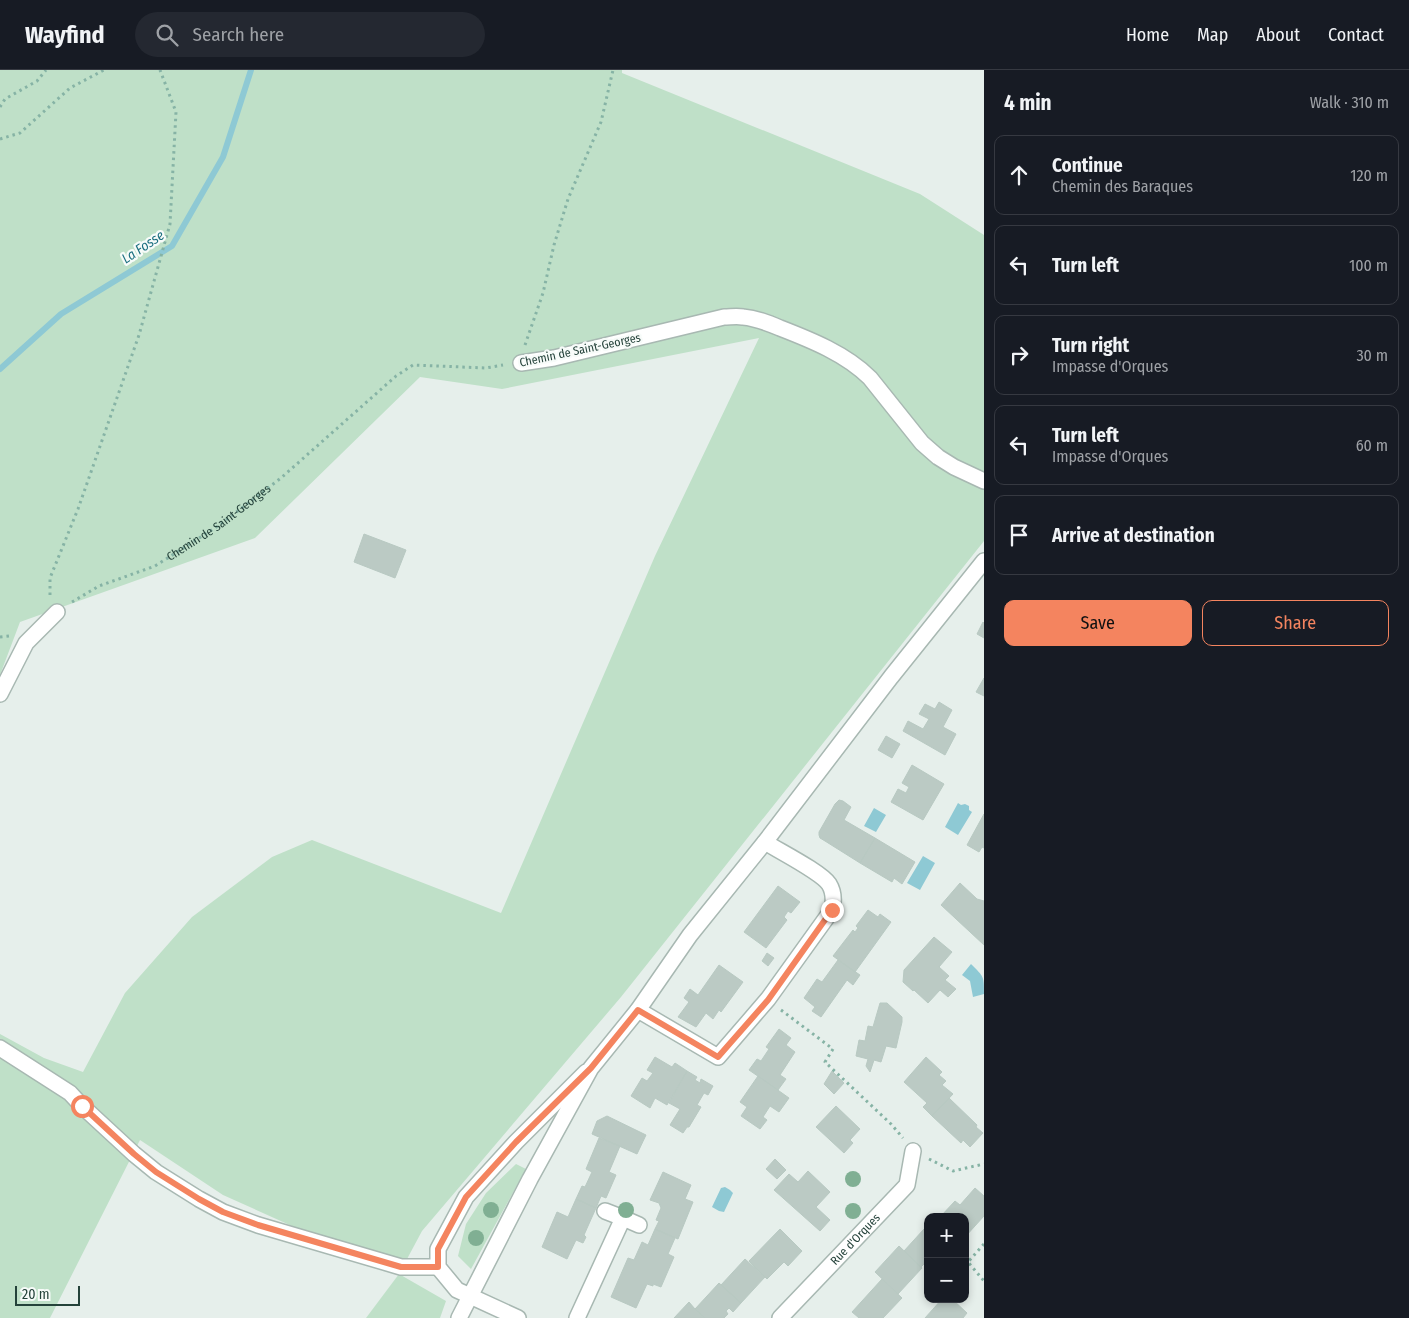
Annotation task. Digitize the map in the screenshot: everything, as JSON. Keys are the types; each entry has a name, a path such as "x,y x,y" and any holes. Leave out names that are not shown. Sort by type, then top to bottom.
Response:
{"street":[{"name":"Chemin de Saint-Georges","path":"521,363 554,358 724,318 741,316 759,320 804,337 862,370 922,443 938,457 954,467 984,481"},
{"path":"518,1318 457,1290 438,1267 438,1249 466,1197 516,1142 591,1068 638,1010 690,935 766,842 891,677 984,561"},
{"path":"0,694 26,643 57,612"},
{"path":"638,1010 718,1057 768,1000 832,910 834,901 828,883 820,876 766,842"},
{"path":"0,1048 70,1093 134,1154 156,1172 223,1212 258,1225 401,1267 438,1267"},
{"path":"459,1318 530,1179 591,1068"},
{"name":"Rue d'Orques","path":"780,1318 907,1185 913,1151"},
{"path":"605,1211 639,1225"},
{"path":"577,1318 623,1218"}],"path":[{"path":"0,107 5,99 37,82 46,70"},
{"path":"0,139 20,133 70,88 104,70"},
{"path":"57,612 50,598 50,578 78,509 136,344 170,224 176,112 160,70"},
{"path":"521,363 525,345 543,294 554,245 568,199 601,122 613,70"},
{"name":"Chemin de Saint-Georges","path":"57,612 98,586 155,566 218,526 281,478 396,376 413,365 486,368 521,363"},
{"path":"768,1000 833,1049 825,1062 892,1124 913,1151 953,1171 984,1164"},
{"path":"984,1244 968,1262 984,1281"}],"green space":[{"path":"0,70 622,70 622,73 920,194 984,235 984,541 621,997 422,1231 399,1274 223,1195 140,1140 50,1318 0,1318 0,1034 44,1058 83,1072 125,993 192,917 272,857 312,840 501,913 655,556 759,338 502,389 420,377 255,538 20,622 0,675"},
{"path":"516,1164 526,1169 471,1269 458,1256 466,1224 486,1193"},
{"path":"399,1274 446,1301 440,1318 366,1318"}],"water":[{"path":"958,803 969,806 969,810 972,812 958,835 945,827"},
{"path":"874,808 886,815 876,832 864,826"},
{"path":"923,856 935,863 920,890 907,883"},
{"path":"971,964 981,974 984,984 984,994 973,997 970,981 962,975"},
{"path":"725,1187 733,1193 724,1212 712,1207 721,1188"}],"building":[{"path":"364,534 406,550 395,578 354,562"},
{"path":"984,623 984,638 977,634"},
{"path":"984,678 984,696 976,692"},
{"path":"939,702 952,710 943,727 956,734 945,755 903,731 908,721 923,729 929,719 919,714 925,704 935,709"},
{"path":"886,736 900,744 892,758 878,750"},
{"path":"912,765 944,784 923,820 891,802 898,789 906,793 909,787 902,783"},
{"path":"839,800 851,807 844,820 875,838 860,863 820,838 819,835"},
{"path":"984,814 984,848 982,847 979,852 967,845"},
{"path":"875,838 915,862 902,884 894,878 892,882 860,863"},
{"path":"960,883 977,899 984,901 984,945 941,905"},
{"path":"778,886 800,902 791,913 788,911 784,917 787,920 766,948 744,932"},
{"path":"868,910 878,917 880,914 891,922 855,972 833,956 853,930 855,932 858,928 856,926"},
{"path":"934,937 952,952 939,967 949,976 945,980 956,989 948,997 940,990 928,1003 903,982 904,970"},
{"path":"767,953 774,958 768,966 762,961"},
{"path":"838,960 860,975 853,985 847,980 821,1017 812,1011 815,1007 804,998 817,979 822,982"},
{"path":"719,965 743,982 721,1012 719,1010 713,1019 706,1013 696,1027 678,1017 689,1002 684,998 690,989 698,995"},
{"path":"880,1003 887,1003 902,1017 902,1022 896,1048 886,1046 881,1062 874,1060 870,1072 866,1066 868,1059 856,1056 859,1040 865,1041 868,1026 873,1027"},
{"path":"779,1029 791,1038 786,1045 795,1052 780,1075 786,1079 778,1090 749,1070 757,1059 761,1061 769,1049 766,1047"},
{"path":"655,1057 672,1067 675,1063 687,1071 667,1105 655,1098 650,1108 631,1096 642,1078 647,1081 653,1073 647,1070"},
{"path":"926,1057 942,1072 939,1075 946,1081 942,1085 953,1094 932,1116 923,1107 927,1103 904,1082"},
{"path":"687,1071 697,1077 695,1080 700,1083 701,1079 713,1086 708,1095 704,1093 697,1105 701,1107 689,1127 683,1133 670,1125 680,1109 669,1103"},
{"path":"832,1071 844,1083 834,1094 824,1084"},
{"path":"758,1076 789,1098 779,1112 770,1106 763,1117 767,1120 760,1129 741,1116 747,1107 740,1102"},
{"path":"949,1098 983,1133 970,1147 963,1140 961,1143 932,1116"},
{"path":"836,1106 860,1129 850,1140 853,1143 844,1153 816,1127"},
{"path":"607,1116 646,1135 637,1154 592,1134 597,1121"},
{"path":"599,1138 620,1146 609,1172 616,1175 606,1198 601,1196 596,1208 576,1199 582,1186 585,1187 592,1172 586,1169"},
{"path":"775,1159 786,1170 777,1179 766,1169"},
{"path":"808,1171 830,1192 816,1207 830,1220 820,1231 774,1190 789,1174 798,1182"},
{"path":"663,1172 691,1185 685,1199 693,1202 678,1239 655,1229 659,1221 656,1220 661,1208 659,1203 650,1200"},
{"path":"975,1188 984,1196 984,1216 969,1233 969,1213 944,1213 955,1201 960,1205"},
{"path":"576,1199 596,1208 584,1235 586,1237 583,1243 576,1240 567,1259 542,1247 557,1212 568,1217"},
{"path":"655,1229 675,1238 668,1254 674,1257 661,1287 647,1284 636,1308 611,1297 628,1258 634,1260 642,1242 648,1245"},
{"path":"780,1229 802,1251 788,1266 784,1262 767,1279 749,1261"},
{"path":"924,1229 924,1264 921,1267 904,1251"},
{"path":"899,1246 922,1268 898,1294 875,1272"},
{"path":"745,1259 765,1277 741,1303 721,1285"},
{"path":"882,1279 902,1298 883,1318 859,1318 852,1312"},
{"path":"719,1283 741,1303 733,1312 729,1308 726,1311 728,1314 724,1318 705,1318 695,1309"},
{"path":"689,1302 695,1309 705,1318 674,1318"},
{"path":"938,1303 956,1303 967,1313 963,1318 925,1318"}],"waterway":[{"name":"La Fosse","path":"0,369 61,314 172,246 223,157 251,70"}],"route":[{"path":"82,1106 156,1172 223,1212 258,1225 401,1267 438,1267 438,1249 466,1197 516,1142 591,1068 638,1010 718,1057 768,1000 832,910"}]}
